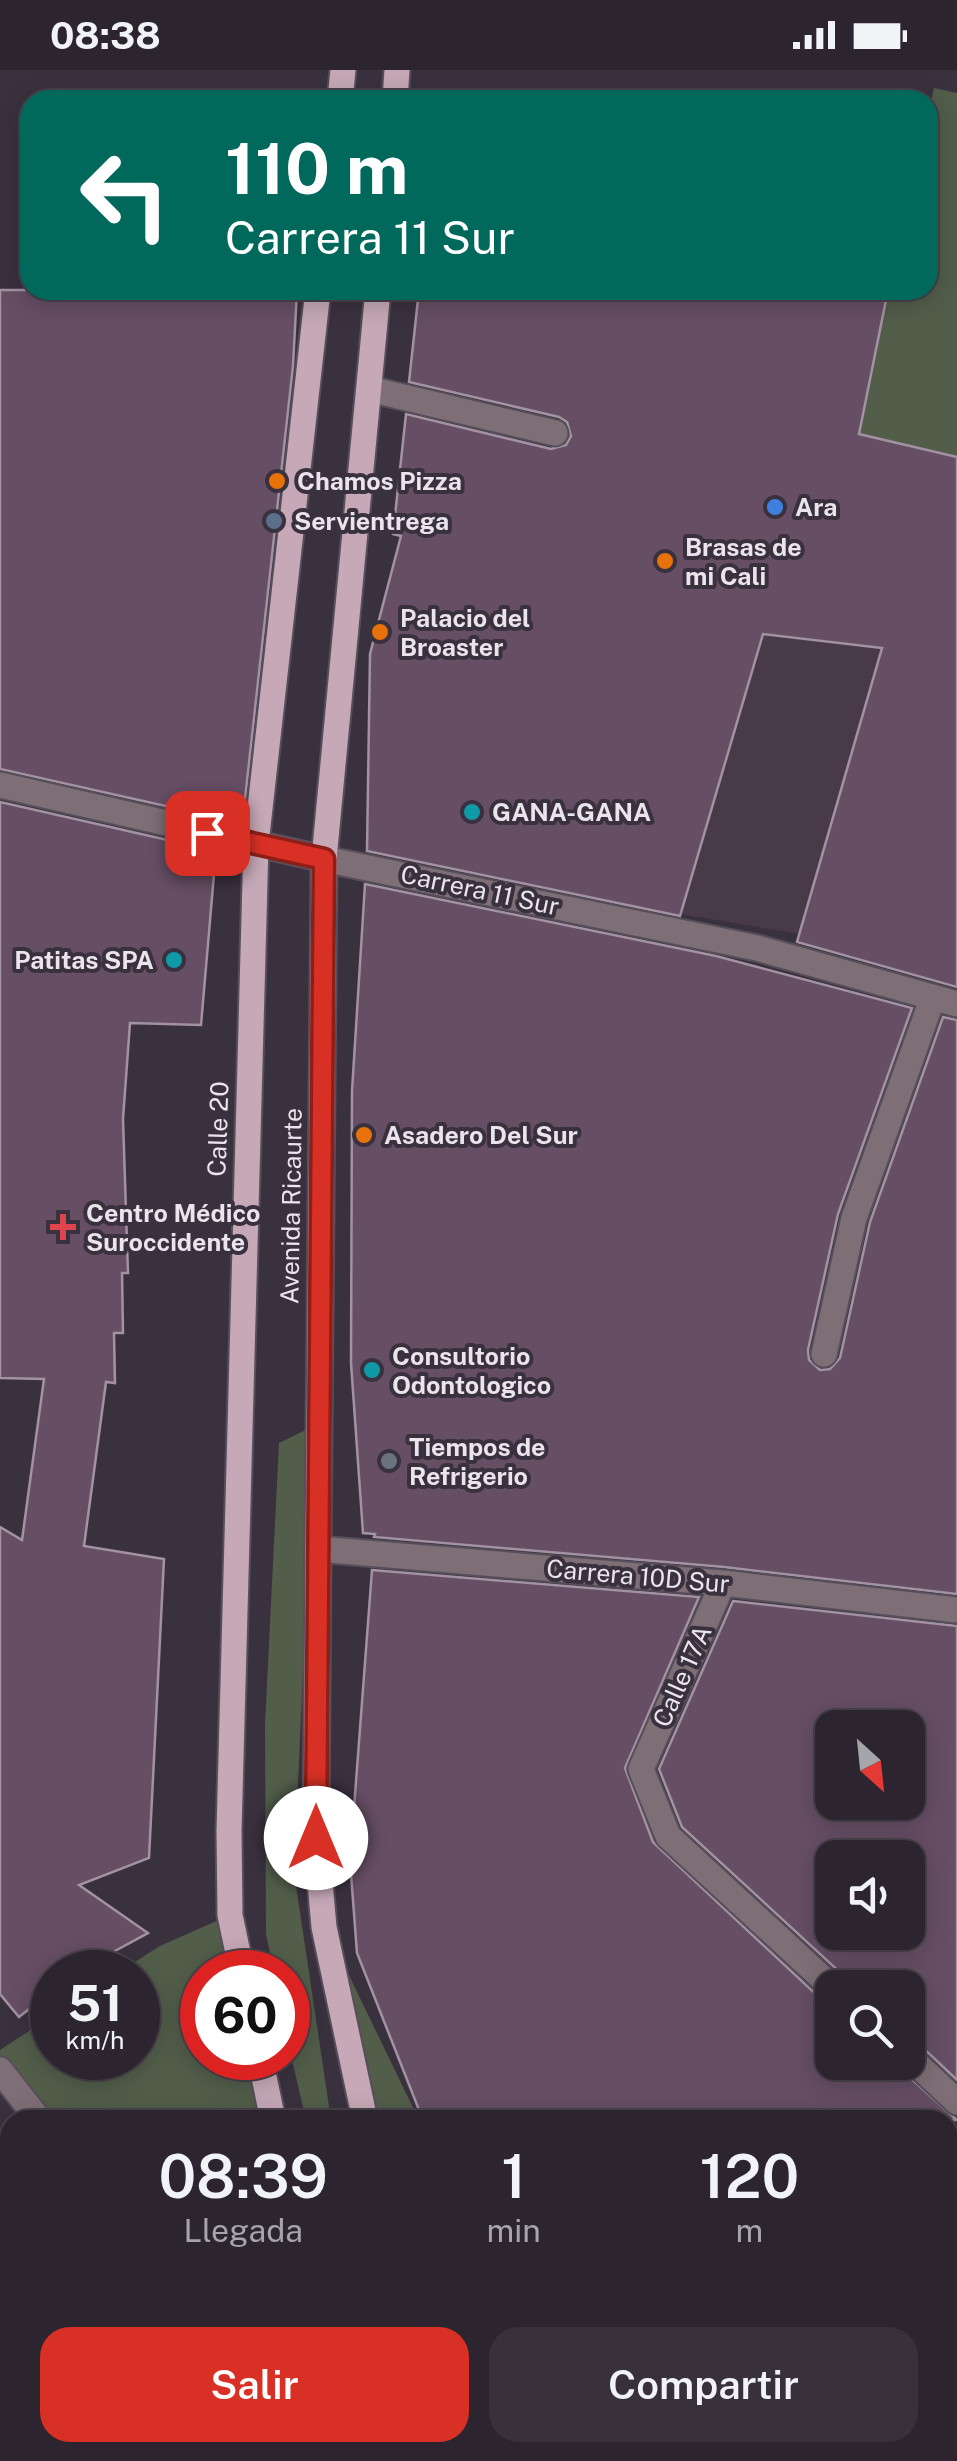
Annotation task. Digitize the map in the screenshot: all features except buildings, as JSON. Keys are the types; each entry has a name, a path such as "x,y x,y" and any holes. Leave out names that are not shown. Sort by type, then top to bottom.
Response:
{"main road":[{"name":"Calle 20","path":"237,1950 230,1915 229,1831 256,844 317,300"},
{"name":"Avenida Ricaurte","path":"363,2110 324,1928 316,1838 318,1549 324,859 377,300"},
{"path":"265,2080 272,2110"}],"street":[{"path":"369,389 555,433"},
{"name":"Carrera 11 Sur","path":"0,785 324,859 757,948 945,1000"},
{"path":"824,1354 854,1218 945,1000"},
{"name":"Carrera 10D Sur","path":"318,1549 724,1583 957,1610"},
{"name":"Calle 17A","path":"724,1583 642,1769 668,1836 815,1972"},
{"path":"0,2070 31,2110"},
{"path":"925,2072 957,2102"}],"shaded area":[{"path":"763,634 882,648 799,934 681,914"}],"green space":[{"path":"934,88 957,93 957,457 859,434 886,300 938,300 938,90"},
{"path":"314,1426 294,1872 306,1950 269,1950 266,1934 265,1724 279,1443"},
{"path":"230,1915 237,1950 180,1950 180,2080 265,2080 271,2110 22,2110 0,2074 0,2050 30,2030 30,2080 160,2080 160,1950 154,1950"},
{"path":"326,1928 414,2110 369,2110"},
{"path":"310,1979 330,2110 304,2110 297,2080 310,2080"}],"place":[{"name":"Chamos Pizza","path":"277,481"},
{"name":"Ara","path":"775,507"},
{"name":"Servientrega","path":"274,521"},
{"name":"Brasas de mi Cali","path":"665,561"},
{"name":"Palacio del Broaster","path":"380,632"},
{"name":"GANA-GANA","path":"472,812"},
{"name":"Patitas SPA","path":"174,960"},
{"name":"Asadero Del Sur","path":"364,1135"},
{"name":"Centro Médico Suroccidente","path":"63,1227"},
{"name":"Consultorio Odontologico","path":"372,1370"},
{"name":"Tiempos de Refrigerio","path":"389,1461"}],"route":[{"path":"207,833 324,859 316,1838"}]}
